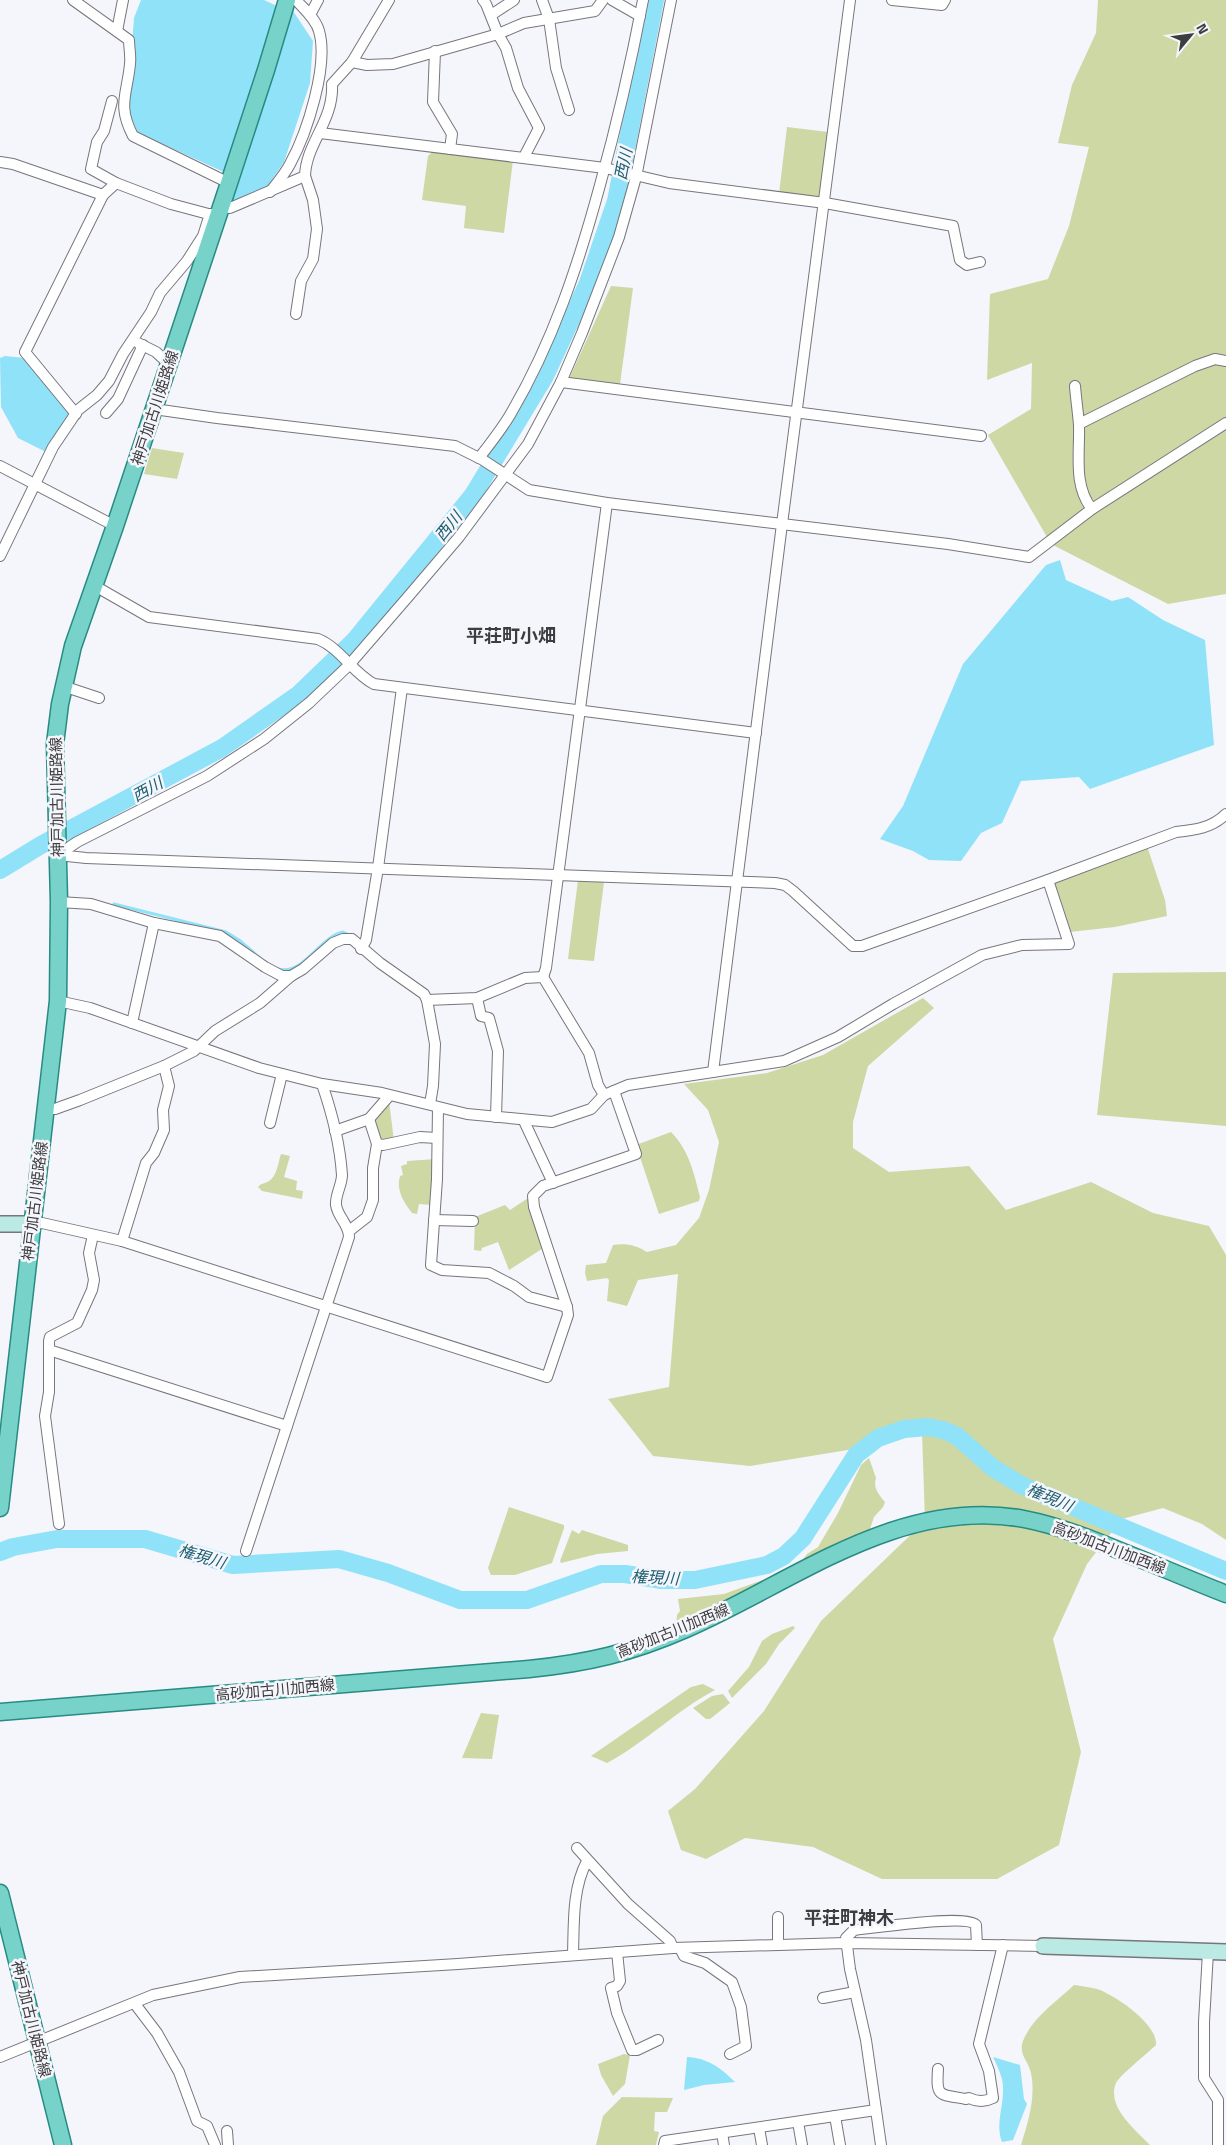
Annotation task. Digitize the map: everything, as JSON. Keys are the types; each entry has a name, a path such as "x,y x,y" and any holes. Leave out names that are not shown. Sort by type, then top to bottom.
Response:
{"main road":[{"name":"神戸加古川姫路線","path":"0,1506 58,1001 59,902 55,744 64,686 73,646 169,364 216,212 229,183 287,0"},
{"name":"高砂加古川加西線","path":"0,1712 519,1670 566,1665 604,1658 640,1647 686,1629 866,1539 907,1525 965,1516 1023,1519 1062,1528 1226,1594"},
{"name":"神戸加古川姫路線","path":"0,1893 63,2145"}],"street":[{"path":"73,0 129,40 130,62 123,106 125,120 133,136 229,183"},
{"path":"117,31 123,0"},
{"path":"270,192 285,172 295,154 319,82 321,59 320,32 310,15 296,0"},
{"path":"310,15 318,0"},
{"path":"296,314 301,281 313,259 317,229 313,200 305,176 316,140 331,109 333,98 332,84 352,62 389,0"},
{"path":"491,15 514,0"},
{"path":"542,0 549,19 556,68 568,110"},
{"path":"352,62 367,65 393,64 498,34 524,23 595,12 603,0"},
{"path":"612,0 640,16"},
{"path":"481,459 509,416 529,380 560,315 581,256 616,129 643,0"},
{"path":"57,852 207,776 264,740 309,703 350,665 458,537 505,476 528,444 561,382 619,237 636,176 671,0"},
{"path":"713,1072 850,0"},
{"path":"892,0 942,5 945,0"},
{"path":"488,1 491,15 506,48 518,88 539,128 524,157"},
{"path":"435,51 432,102 452,134 450,149"},
{"path":"112,101 104,131 97,142 91,169 116,183 171,204 216,212 270,192 305,176"},
{"path":"320,133 605,168 669,183 824,203 953,226 960,260 967,265 980,262"},
{"path":"0,162 13,164 103,195"},
{"path":"76,414 25,352 103,195 116,183"},
{"path":"1,551 54,447 76,414 109,381 123,354 151,312 160,293 187,261 216,212"},
{"path":"132,340 156,352 169,364"},
{"path":"106,413 118,399 142,345"},
{"path":"1079,424 1195,366 1215,359 1226,361"},
{"path":"561,382 981,436"},
{"path":"1075,386 1079,424 1080,484 1082,495 1092,509"},
{"path":"154,409 455,446 481,459 529,490 606,503 948,544 1029,557 1092,509 1226,423"},
{"path":"0,466 115,526"},
{"path":"0,1224 42,1223 122,1241 547,1377 568,1315 567,1306 534,1207 533,1196 539,1189 553,1183 636,1154 609,1093 598,1084 589,1052 544,977 606,503"},
{"path":"95,586 140,614 149,617 312,637 330,645 361,677 374,684 756,733"},
{"path":"64,686 99,698"},
{"path":"361,949 366,940 378,868 402,688"},
{"path":"57,852 86,858 785,885 853,946 862,946 1176,832 1195,830 1215,824 1226,814"},
{"path":"58,1001 90,1008 259,1068 322,1084 496,1117 552,1122 591,1109 609,1093 628,1085 784,1061 838,1037 893,1004 982,956 1022,945 1069,944 1048,880"},
{"path":"59,902 91,904 154,924 220,936 265,967 282,976 291,976"},
{"path":"132,1024 154,924"},
{"path":"47,1109 66,1106 164,1066 200,1047 215,1031 260,1003 333,943 343,938 352,940 361,949 410,982 424,994 427,1000 435,1044 433,1086 438,1179 430,1261 432,1267 442,1270 489,1273 514,1286 529,1297 567,1306"},
{"path":"427,1000 477,998 525,978 544,977"},
{"path":"477,998 481,1016 489,1018 498,1051 496,1117"},
{"path":"122,1241 146,1163 154,1153 164,1130 163,1110 169,1086 164,1066"},
{"path":"270,1122 282,1074"},
{"path":"246,1551 349,1237 349,1231 338,1213 336,1202 342,1178 335,1131 322,1084"},
{"path":"335,1131 368,1119 389,1096"},
{"path":"349,1231 366,1216 373,1200 373,1168 377,1144 368,1119"},
{"path":"524,1121 553,1183"},
{"path":"377,1144 383,1145 420,1137 437,1138"},
{"path":"434,1220 473,1221"},
{"path":"59,1524 45,1416 49,1392 50,1337 77,1324 92,1290 94,1280 89,1253 93,1235"},
{"path":"49,1350 288,1426"},
{"path":"577,1848 638,1914 670,1941 684,1956 705,1963 732,1982 743,2017 746,2046 730,2054"},
{"path":"572,1955 575,1905 587,1861"},
{"path":"778,1916 778,1945"},
{"path":"881,2145 866,2040 846,1944 847,1935 854,1930 961,1920 975,1922 977,1945"},
{"path":"0,2057 135,2004 153,1995 240,1977 676,1948 778,1945 1003,1945 1226,1952"},
{"path":"938,2069 936,2085 937,2090 941,2094 969,2098 975,2101 987,2101 993,2098 989,2072 979,2044 1003,1945"},
{"path":"616,1952 620,1981 618,1986 611,1988 617,2013 632,2050 637,2050 658,2040"},
{"path":"1208,1952 1204,2022 1204,2078 1218,2100 1218,2145"},
{"path":"823,1998 855,1992"},
{"path":"135,2004 157,2033 179,2072 197,2120 207,2126 215,2145"},
{"path":"664,2145 665,2141 684,2142 722,2132 876,2110"},
{"path":"835,2116 840,2145"},
{"path":"798,2122 802,2145"},
{"path":"759,2128 762,2145"},
{"path":"227,2131 228,2145"},
{"path":"722,2132 724,2145"}],"green space":[{"path":"1098,0 1226,0 1226,594 1168,604 1051,544 988,435 1031,409 1032,363 987,380 990,294 1048,279 1069,226 1089,147 1058,143 1072,85 1096,33"},
{"path":"787,127 828,132 820,199 779,194"},
{"path":"433,151 513,160 504,233 464,228 466,206 422,200 428,156"},
{"path":"611,286 633,288 620,384 615,387 569,379"},
{"path":"152,448 184,453 177,479 144,474"},
{"path":"1147,846 1165,900 1167,916 1115,927 1070,932 1053,881"},
{"path":"578,880 604,882 594,961 568,959"},
{"path":"1226,972 1226,1126 1097,1115 1113,973"},
{"path":"923,998 934,1008 868,1066 853,1122 853,1148 889,1172 969,1166 1006,1210 1091,1182 1153,1213 1209,1226 1226,1255 1226,1540 1202,1524 1163,1508 1122,1519 1087,1564 1053,1639 1081,1752 1059,1845 997,1879 882,1879 813,1847 745,1838 706,1859 681,1850 668,1811 695,1789 764,1711 821,1621 925,1521 922,1432 866,1447 750,1466 653,1456 608,1399 669,1387 678,1274 638,1280 627,1306 607,1301 609,1280 607,1278 587,1281 586,1265 606,1263 613,1245 631,1245 647,1252 676,1245 699,1218 709,1190 719,1142 708,1110 684,1084 767,1073 823,1055"},
{"path":"389,1101 394,1141 380,1144 371,1119"},
{"path":"671,1132 687,1154 700,1197 699,1201 659,1214 636,1145"},
{"path":"281,1154 290,1156 284,1177 297,1181 296,1190 303,1191 302,1199 262,1191 258,1187 272,1179"},
{"path":"436,1159 432,1205 419,1204 417,1214 412,1213 403,1200 400,1191 399,1181 400,1176 403,1175 401,1166 407,1164 407,1161"},
{"path":"528,1198 545,1247 509,1270 498,1242 482,1248 481,1251 474,1250 475,1217 505,1205 510,1210"},
{"path":"869,1458 876,1478 877,1490 885,1502 874,1517 869,1532 798,1566 807,1554 818,1547 838,1513 861,1465"},
{"path":"509,1507 564,1525 552,1563 515,1575 491,1575 488,1568"},
{"path":"572,1530 579,1534 582,1530 628,1545 628,1551 597,1554 561,1563 560,1561"},
{"path":"768,1578 772,1580 676,1628 677,1615 680,1611 678,1599 724,1594"},
{"path":"793,1626 795,1628 779,1644 766,1664 732,1698 728,1691 749,1667 762,1641 772,1634"},
{"path":"703,1684 715,1690 621,1755 607,1763 591,1756 691,1687"},
{"path":"723,1694 730,1703 710,1719 706,1719 693,1708 712,1696"},
{"path":"481,1713 499,1715 492,1759 462,1758"},
{"path":"1074,1985 1097,1989 1114,1997 1134,2011 1150,2028 1155,2037 1156,2045 1118,2080 1114,2092 1115,2101 1124,2117 1150,2145 1021,2145 1033,2092 1030,2069 1022,2050 1023,2041 1039,2017"},
{"path":"624,2054 630,2055 625,2084 613,2096 601,2075 598,2064"},
{"path":"622,2097 673,2098 667,2112 655,2112 654,2131 659,2132 656,2145 596,2145 603,2116"}],"water":[{"path":"141,0 264,0 277,6 226,173 138,133 129,113 128,96 134,18"},
{"path":"293,11 313,41 310,83 284,162 265,190 231,202"},
{"path":"5,356 25,358 71,416 46,452 18,438 1,407 0,358"},
{"path":"1060,560 1066,580 1112,601 1128,597 1163,620 1205,640 1214,745 1090,789 1079,777 1021,781 1002,823 981,833 961,861 929,860 913,851 880,839 903,806 963,664 1046,565"},
{"path":"687,2057 701,2059 714,2065 735,2082 704,2085 684,2090"},
{"path":"993,2057 1020,2065 1024,2099 1027,2104 1013,2140 1002,2142 999,2129 1003,2083"}],"waterway":[{"name":"西川","path":"0,870 41,845 222,748 299,694 355,640 473,495 545,376 588,283 616,201 655,0"},
{"path":"114,904 226,932 239,940 260,958"},
{"path":"278,969 287,970 296,967 334,935 343,932 352,936"},
{"name":"権現川","path":"0,1552 13,1547 57,1539 145,1539 233,1565 339,1559 388,1573 460,1600 527,1600 601,1574 625,1574 662,1580 695,1580 767,1565 784,1556 803,1538 856,1455 878,1438 904,1429 928,1427 943,1430 957,1436 993,1468 1021,1485 1226,1571"}],"district":[{"name":"平荘町小畑","path":"511,636"},
{"name":"平荘町神木","path":"849,1918"}]}
